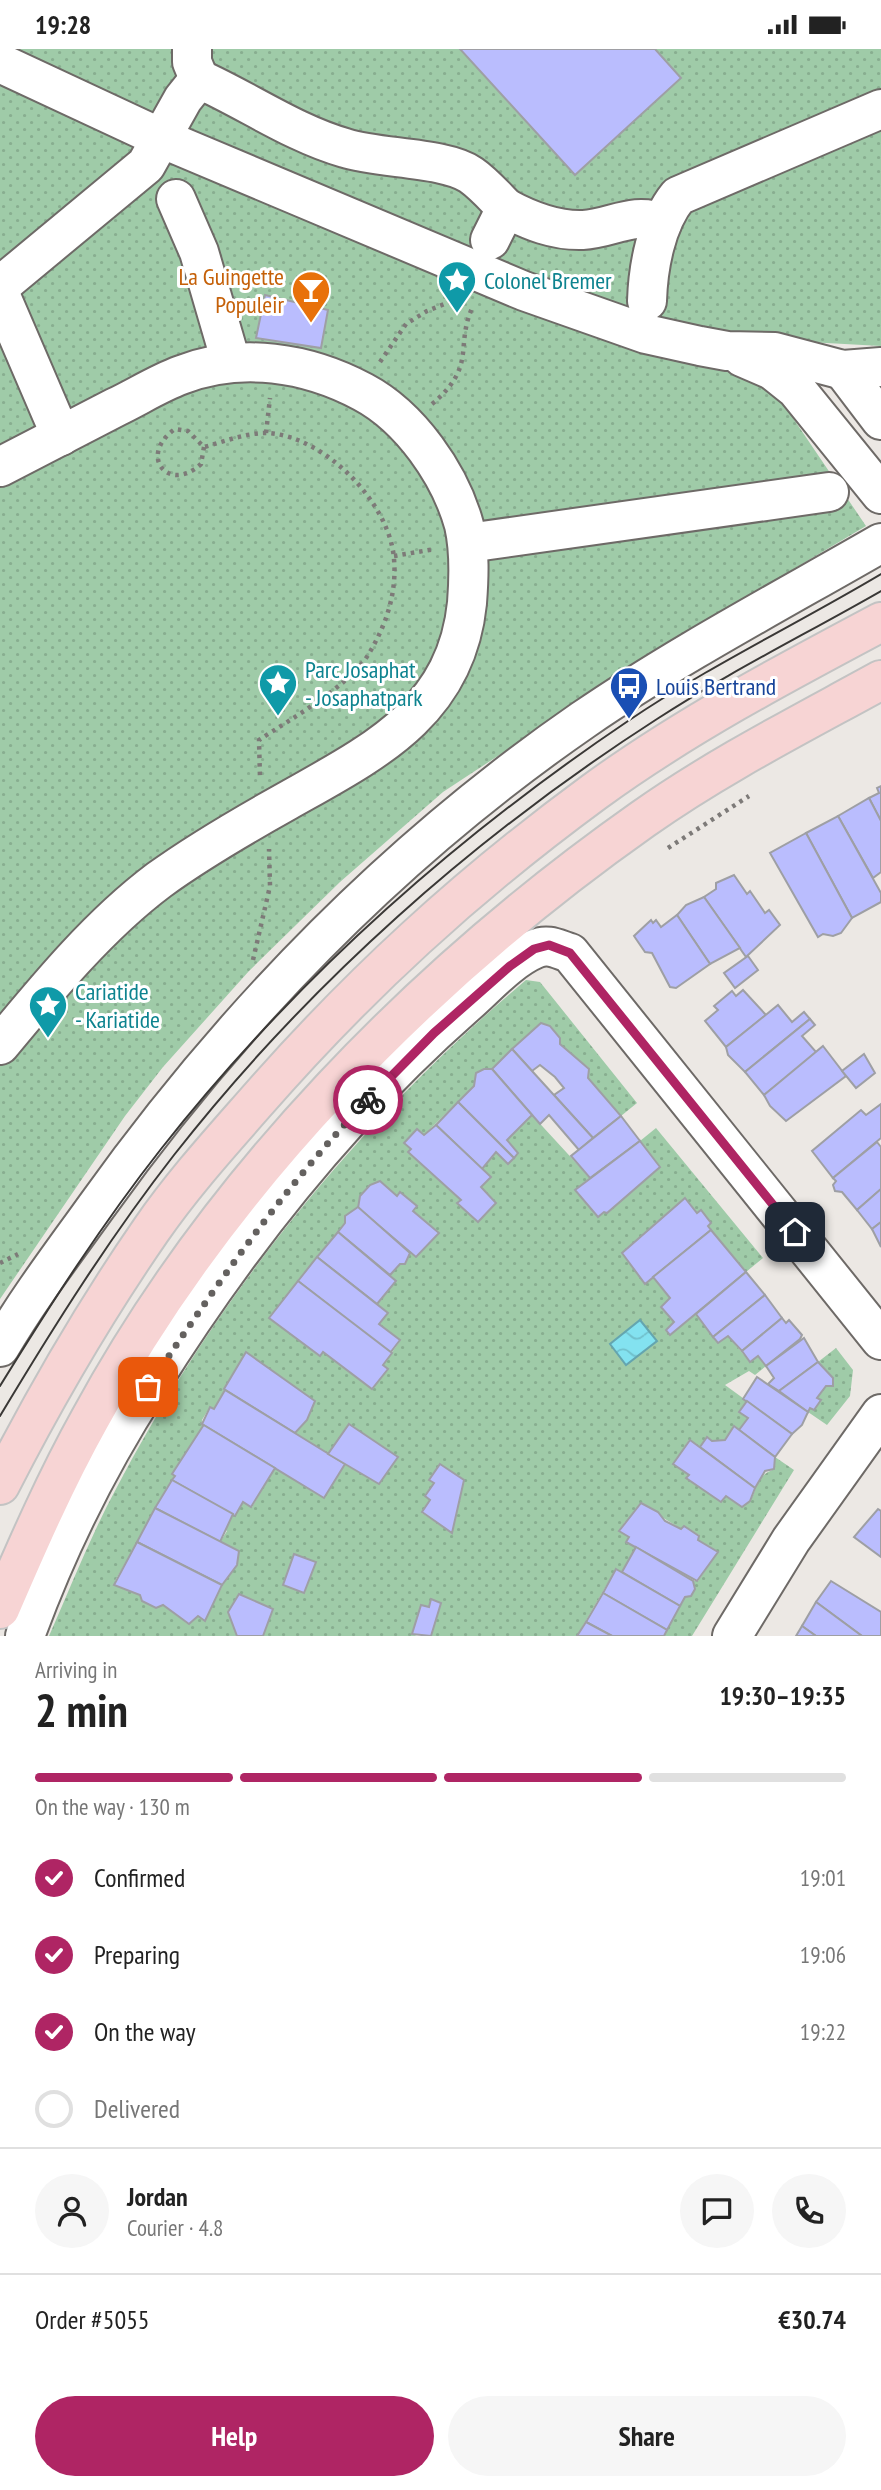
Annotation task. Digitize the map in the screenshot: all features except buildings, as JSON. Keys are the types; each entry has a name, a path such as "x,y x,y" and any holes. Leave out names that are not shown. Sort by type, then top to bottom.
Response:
{"main road":[{"path":"0,1485 35,1417 153,1228 206,1158 315,1034 370,978 439,914 595,791 778,677 881,622"},
{"path":"0,1609 54,1486 91,1416 142,1334 225,1217 329,1091 425,992 477,947 634,825 700,782 881,680"}],"street":[{"path":"0,64 163,139 524,291 646,334 727,351 866,358 881,420"},
{"path":"0,286 146,165 163,139 183,99 196,64 296,129 345,148 396,159 451,165 469,173 498,224 585,230 635,217 662,223"},
{"path":"647,302 647,286 662,223 678,196 881,109"},
{"path":"176,199 199,252 231,362"},
{"path":"0,293 61,436"},
{"path":"727,351 772,370 796,389 881,494"},
{"path":"0,467 178,376 231,362 273,362 332,379 366,394 402,422 418,439 448,485 468,543 465,622 453,658 420,712 376,751 265,813 160,880 124,909 0,1045"},
{"path":"468,543 829,492"},
{"path":"0,1347 73,1239 162,1117 251,1011 362,897 467,807 584,719 881,543"},
{"path":"25,1636 42,1589 83,1501 148,1387 207,1297 288,1192 359,1109 434,1033 510,966 534,949 549,945 570,953 881,1340"},
{"path":"732,1636 791,1540 881,1414"}],"path":[{"path":"366,394 378,364 406,324 457,298"},
{"path":"402,422 421,414 455,379 463,365 473,306"},
{"path":"175,429 188,431 204,447 201,464 183,476 172,476 163,470 157,457 156,448 162,438 175,429"},
{"path":"204,447 266,433 324,454 366,492 383,522 394,557 393,600 367,657 328,694 260,740 260,800 265,813 270,886 254,952 251,1011"}],"green space":[{"name":"Parc Josaphat - Josaphatpark","path":"0,49 881,49 881,346 808,342 747,350 866,526 671,642 443,792 340,882 249,971 163,1067 125,1116 0,1299"},
{"path":"526,980 540,982 637,1103 621,1116 588,1078 589,1068 560,1044 560,1038 550,1026 541,1023 492,1069 478,1072 474,1086 424,1135 417,1129 405,1143 411,1149 409,1153 461,1200 458,1204 478,1222 496,1203 481,1187 482,1169 496,1152 508,1163 518,1154 507,1140 532,1115 590,1178 575,1190 598,1217 604,1212 607,1213 660,1167 640,1141 656,1128 763,1258 746,1272 708,1226 701,1210 697,1213 685,1199 622,1253 644,1283 653,1277 670,1298 661,1307 674,1322 666,1330 670,1335 696,1314 718,1343 728,1336 750,1362 758,1356 766,1366 755,1375 749,1371 725,1385 747,1401 739,1412 748,1418 739,1430 734,1427 725,1440 712,1441 707,1437 700,1447 689,1440 673,1464 689,1475 687,1479 721,1502 726,1496 741,1506 750,1501 760,1479 774,1469 775,1457 794,1470 692,1636 664,1636 693,1581 698,1581 718,1552 698,1540 699,1535 684,1526 681,1529 657,1514 625,1522 619,1531 629,1537 626,1543 636,1547 622,1572 616,1569 577,1636 431,1636 441,1604 431,1600 429,1607 421,1606 412,1634 417,1636 263,1636 273,1609 239,1594 228,1613 237,1636 49,1636 108,1505 157,1416 200,1346 297,1214 350,1151 406,1091","holes":["380,1182 397,1196 400,1192 417,1206 413,1211 439,1233 416,1257 410,1253 406,1263 400,1264 390,1275 396,1281 377,1304 387,1313 379,1324 400,1341 383,1365 387,1369 372,1389 323,1352 319,1356 269,1318 345,1223 345,1216 358,1208 365,1191","246,1352 312,1405 307,1420 295,1433 328,1454 349,1424 398,1457 379,1484 344,1464 324,1498 275,1468 252,1507 243,1502 224,1528 227,1531 220,1542 237,1565 226,1579 205,1620 198,1616 188,1624 163,1605 156,1608 142,1601 140,1595 115,1585 115,1581 175,1476 172,1474 203,1426 202,1420 210,1407 214,1409","440,1464 464,1480 452,1533 422,1513 430,1500 425,1496 434,1483 429,1480"]},
{"path":"836,1348 853,1370 850,1396 827,1425 808,1412 810,1408 814,1410 821,1401 817,1398 826,1386 833,1386 833,1378 818,1362"}],"water":[{"path":"640,1320 657,1341 626,1365 610,1344"}],"tram line":[{"path":"0,1386 77,1265 161,1149 265,1029 378,917 500,814 628,721 690,682 881,574"},
{"path":"0,1416 83,1282 174,1155 280,1031 338,973 460,863 589,764 712,685 881,591"}],"way so far":[{"path":"148,1387 207,1297 288,1192 368,1100"}],"place":[{"name":"Colonel Bremer","path":"457,314"},
{"name":"La Guingette Populeir","path":"311,324"},
{"name":"Parc Josaphat - Josaphatpark","path":"278,717"},
{"name":"Louis Bertrand","path":"629,720"},
{"name":"Cariatide - Kariatide","path":"48,1039"}],"route":[{"path":"368,1100 434,1033 510,966 534,949 549,945 570,953 795,1232"}]}
